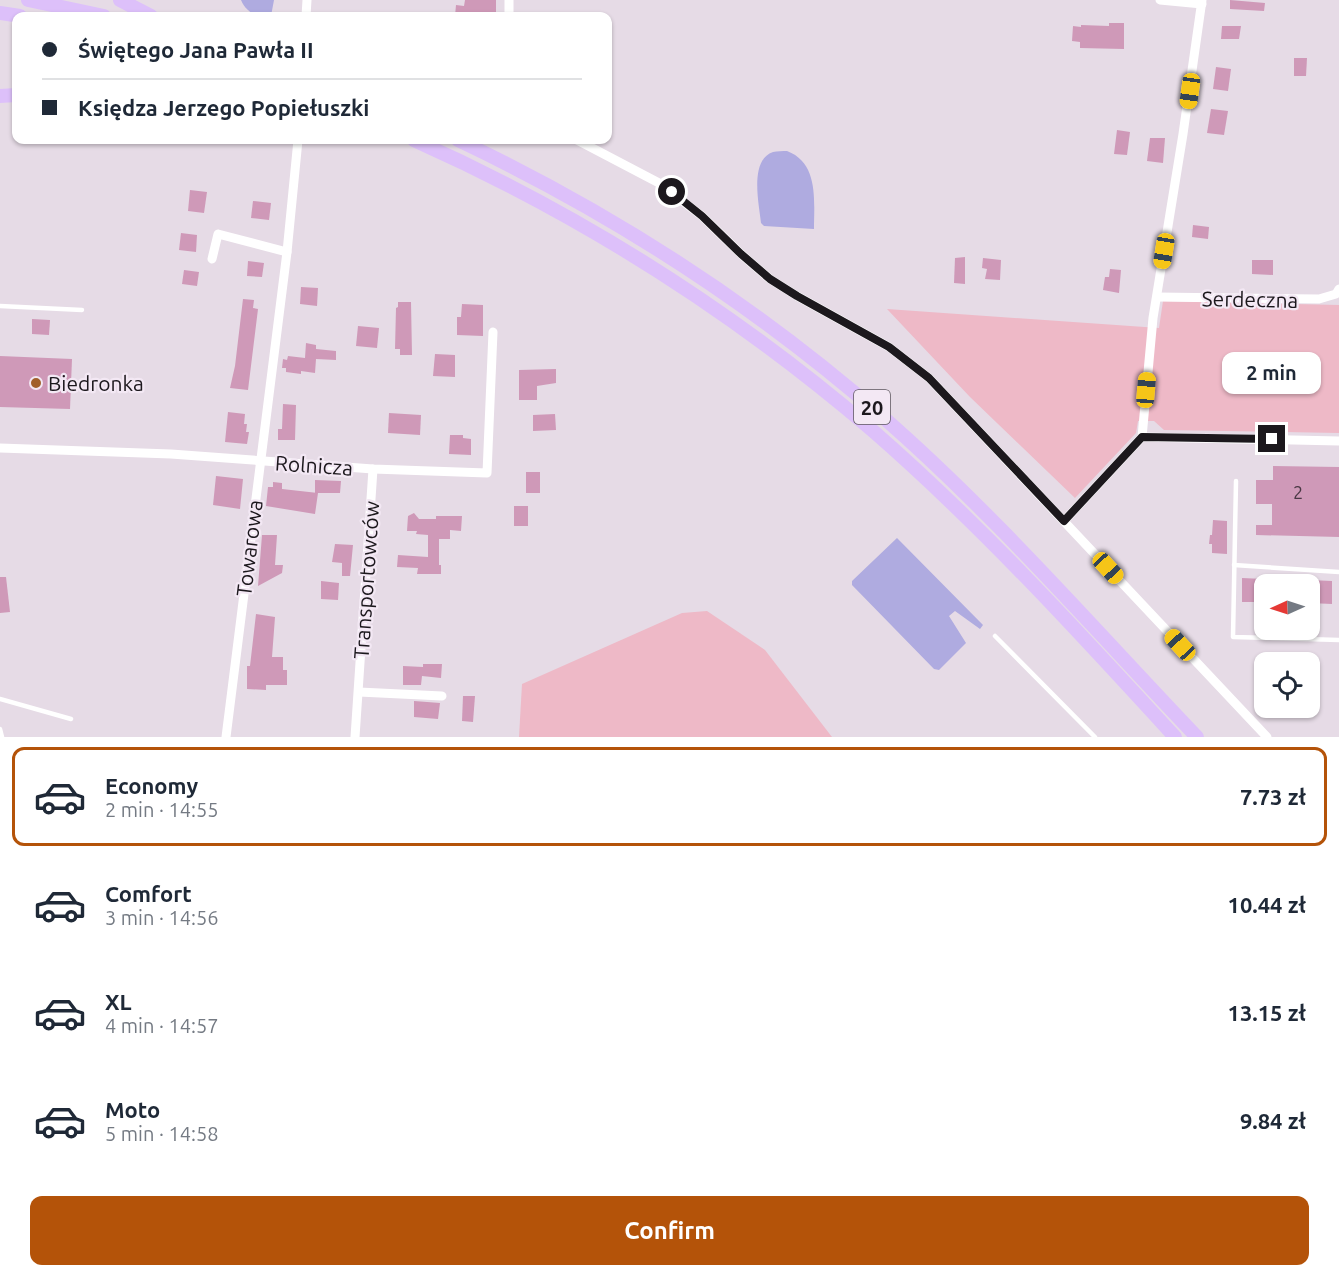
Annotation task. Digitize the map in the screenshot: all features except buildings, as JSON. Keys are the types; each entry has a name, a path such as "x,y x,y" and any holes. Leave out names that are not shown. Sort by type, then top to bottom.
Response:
{"main road":[{"path":"28,0 85,12"},
{"path":"120,0 143,12"},
{"name":"20","path":"423,144 478,169 614,243 702,299 810,379 873,431 971,523 1175,737"},
{"name":"20","path":"466,144 559,191 659,250 762,320 821,365 884,418 984,511 1197,737"}],"street":[{"path":"1064,521 1142,437 1157,297 1202,2 1160,0"},
{"name":"Towarowa","path":"226,737 287,252 298,144"},
{"path":"585,144 659,183 702,216 770,279 889,347 912,363 945,393 1267,737"},
{"path":"212,259 218,234 287,252"},
{"name":"Serdeczna","path":"1157,297 1319,299 1336,294 1339,289"},
{"name":"Rolnicza","path":"0,448 171,454 373,469 487,473 493,332"},
{"path":"1142,437 1339,441"},
{"name":"Transportowców","path":"355,737 373,469"},
{"path":"359,692 442,696"}],"lane":[{"path":"0,306 82,310"},
{"path":"1236,481 1233,637 1339,640"},
{"path":"1234,565 1339,572"},
{"path":"995,636 1095,737"},
{"path":"0,699 71,719"},
{"path":"0,729 2,737"}],"shaded area":[{"path":"241,0 274,0 272,12 250,12"},
{"path":"787,151 805,164 810,174 814,195 814,229 764,226 761,223 757,183 761,164 773,152"},
{"path":"1163,301 1339,305 1339,433 1164,430 1154,421 1138,421 1136,433 1075,498 970,397 887,309 1159,328"},
{"path":"897,538 983,625 980,629 955,611 949,616 966,643 939,670 934,669 852,585 852,581"},
{"path":"707,611 765,650 832,737 519,737 522,684 682,613"}],"place":[{"name":"Biedronka","path":"36,383"}],"route":[{"path":"672,192 702,216 770,279 889,347 912,363 945,393 1064,521 1142,437 1272,439"}]}
